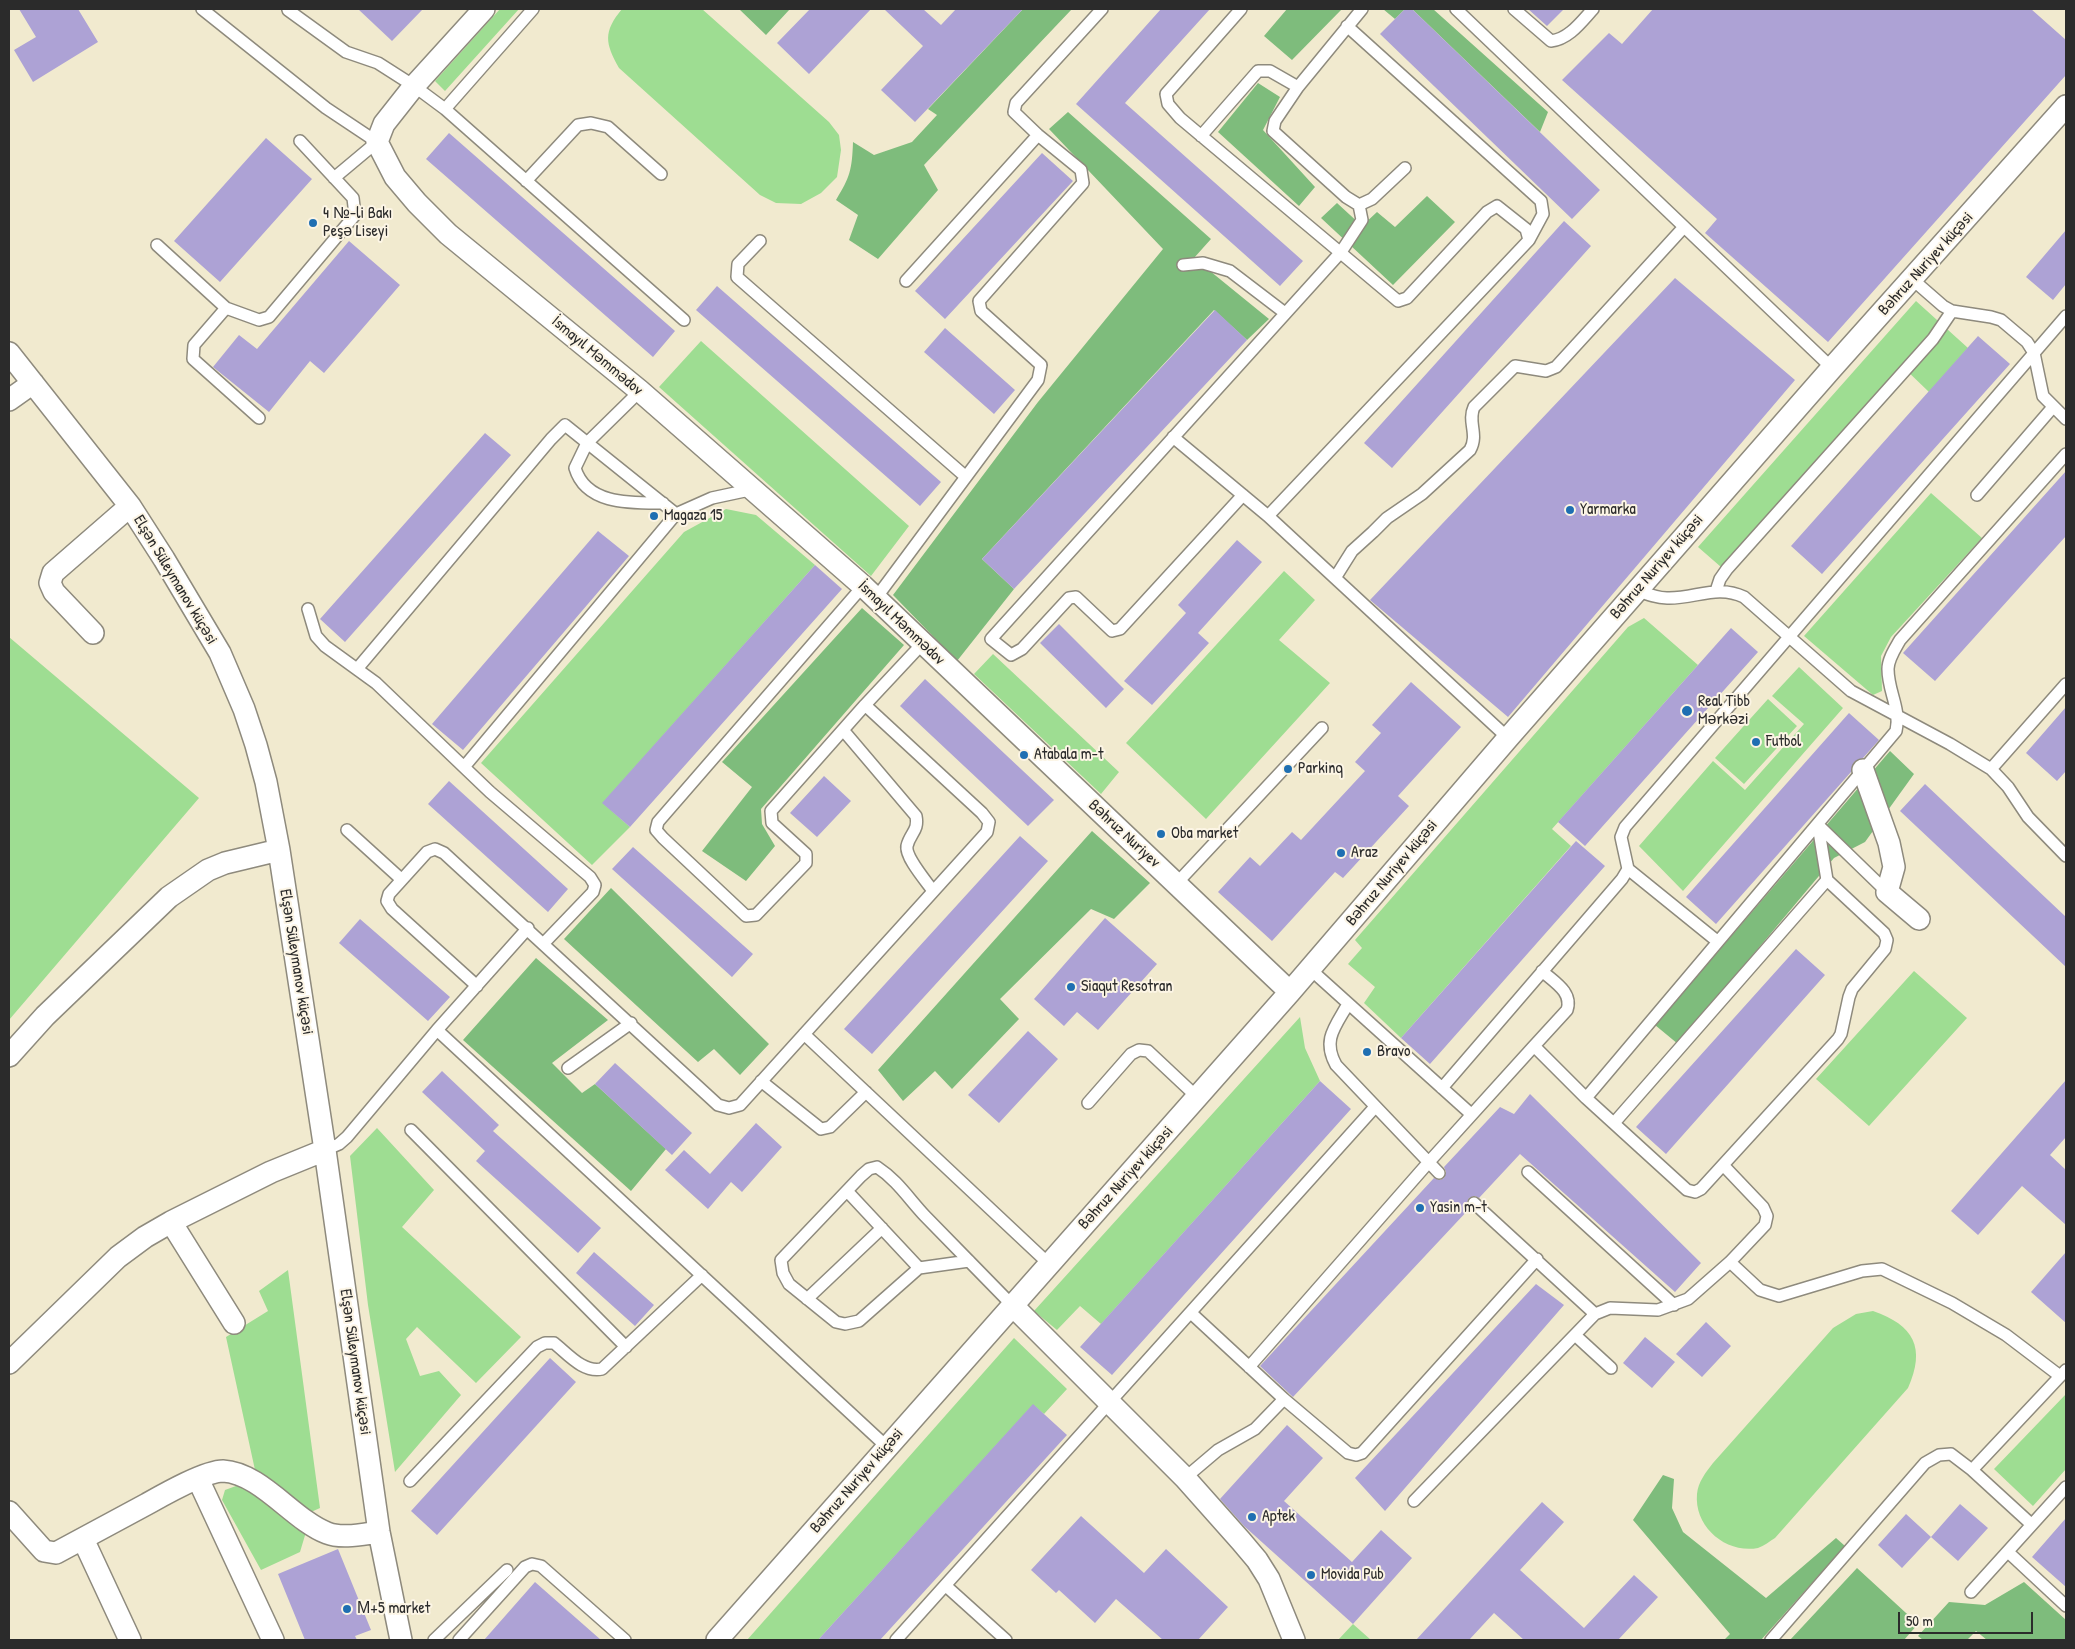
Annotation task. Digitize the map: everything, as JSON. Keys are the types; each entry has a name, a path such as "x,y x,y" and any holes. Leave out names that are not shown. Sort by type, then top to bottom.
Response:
{"street":[{"path":"376,142 384,124 414,86 484,9"},
{"name":"Bəhruz Nuriyev küçəsi","path":"717,1640 1310,970 1508,738 1832,368 2064,114"},
{"name":"İsmayıl Məmmədov","path":"376,142 395,177 448,234 640,391 754,489 870,592 957,677"},
{"name":"Elşən Süleymanov küçəsi","path":"9,353 130,506 205,627 244,709 258,754 266,782 279,850 325,1150 379,1532 401,1640"},
{"path":"9,400 33,383"},
{"path":"94,633 54,592 50,583 54,573 130,506"},
{"name":"Bəhruz Nuriyev","path":"957,677 1290,992"},
{"path":"1863,770 1889,844 1894,867 1887,892 1919,919"},
{"path":"9,1056 46,1016 168,897 208,870 225,863 279,850"},
{"path":"9,1363 118,1257 171,1222 271,1172 325,1150"},
{"path":"171,1222 234,1323"},
{"path":"1012,1305 1185,1478 1257,1560 1278,1597 1294,1640"},
{"path":"9,1512 44,1551 56,1553 198,1478 222,1471 241,1476 263,1488 311,1525 328,1534 342,1536 379,1532"},
{"path":"198,1478 273,1640"},
{"path":"83,1539 130,1640"}],"lane":[{"path":"202,9 326,108 376,142 334,178"},
{"path":"445,109 533,9"},
{"path":"923,643 865,704 771,811 772,823 806,854 806,863 756,915 746,916 656,830 658,822 870,592 966,477 1038,380 1041,365 981,311 979,302 1083,183 1081,170 1038,135 1014,112 1016,103 1102,9"},
{"path":"1241,9 1166,94 1168,104 1180,118 1398,301 1406,298 1487,212 1497,206 1526,229 1529,240"},
{"path":"1243,495 1120,629 1112,631 1076,597 1068,598 1022,649 1010,655 991,639 1341,252 1362,220 1359,205 1346,197 1273,131 1275,121 1298,87 1362,9"},
{"path":"1456,9 1832,368"},
{"path":"1514,9 1551,41 1560,40 1571,32 1593,9"},
{"path":"288,10 346,52 378,63 445,109 684,320"},
{"path":"1268,516 1529,240 1543,214 1541,202 1347,26"},
{"path":"1202,136 1258,71 1270,71 1298,87"},
{"path":"526,180 578,125 591,123 608,127 661,174"},
{"path":"906,281 1038,135"},
{"path":"157,245 226,308 259,320 269,317 355,216 353,198 300,141"},
{"path":"1359,205 1372,199 1405,168"},
{"path":"1335,578 1352,551 1372,532 1387,518 1422,494 1470,450 1475,442 1472,413 1474,407 1515,366 1546,371 1556,367 1684,227"},
{"path":"760,241 738,264 737,277 966,477"},
{"path":"1183,265 1203,263 1230,271 1285,313"},
{"path":"1912,279 1943,306 1952,311 2001,320 2027,342 2034,353 2043,396 2066,419"},
{"path":"226,308 194,345 193,359 259,418"},
{"path":"1716,591 1720,579 1727,569 1933,339 1952,311"},
{"path":"1717,941 1628,869 1621,837 1625,827 2066,316"},
{"path":"640,391 587,442 575,468 578,477 593,494 627,502 663,504"},
{"path":"1977,495 2053,408"},
{"path":"357,669 551,439 565,425 676,514"},
{"path":"1173,437 1268,516 1508,738"},
{"path":"1586,1098 1896,731 1899,718 1888,669 1900,640 2066,454"},
{"path":"464,767 676,514 712,498 754,489"},
{"path":"1637,590 1653,596 1668,598 1716,591 1732,591 1744,597 1851,692 1950,744 1991,769 2008,787 2028,817 2066,856"},
{"path":"308,609 316,636 325,646 376,683 490,792 590,877 595,885 593,892 544,943"},
{"path":"1991,769 2066,684"},
{"path":"477,986 392,909 387,902 389,894 401,879 427,852 436,850 444,853 528,928 718,1105 729,1108 740,1105 987,832 990,822 982,813 865,704"},
{"path":"1176,884 1322,728"},
{"path":"843,730 916,816 918,825 907,847 909,857 933,891"},
{"path":"1534,1046 1586,1098 1687,1190 1695,1192 1701,1189 1838,1039 1841,1034 1852,990 1885,949 1887,940 1884,933 1827,880 1818,825"},
{"path":"1818,825 1887,892"},
{"path":"347,830 401,879"},
{"path":"1442,1088 1622,879 1628,869"},
{"path":"1614,1123 1827,880"},
{"path":"325,1150 339,1144 347,1137 437,1030 528,928"},
{"path":"1310,970 1471,1114"},
{"path":"1249,1367 1471,1114 1567,1010 1569,1002 1566,994 1542,971"},
{"path":"1348,1004 1329,1038 1331,1056 1336,1065 1439,1173"},
{"path":"568,1068 631,1023"},
{"path":"437,1030 887,1447"},
{"path":"804,1034 1049,1264"},
{"path":"1088,1103 1131,1054 1139,1050 1148,1051 1197,1097"},
{"path":"762,1081 821,1129 830,1127 866,1092"},
{"path":"896,1640 1375,1107"},
{"path":"411,1130 626,1347"},
{"path":"1414,1501 1595,1314 1610,1308 1658,1310 1688,1299 1730,1262 1765,1225 1767,1216 1763,1207 1723,1165"},
{"path":"969,1261 919,1268 859,1321 854,1323 836,1322 789,1284 783,1273 781,1260 847,1190 869,1169 877,1167 892,1177 924,1215 969,1261 1012,1305"},
{"path":"1528,1172 1674,1305"},
{"path":"847,1190 919,1268"},
{"path":"1474,1203 1595,1314"},
{"path":"807,1299 882,1228"},
{"path":"1191,1313 1284,1399 1348,1453 1356,1455 1362,1452 1537,1259"},
{"path":"1730,1262 1760,1290 1779,1296 1862,1271 1882,1269 1952,1303 2006,1335 2063,1373 1972,1470"},
{"path":"410,1480 537,1347 545,1343 554,1342 586,1370 602,1370 702,1275"},
{"path":"1575,1335 1612,1368"},
{"path":"1185,1478 1218,1450 1256,1429 1284,1399"},
{"path":"1771,1640 1925,1463 1938,1455 1951,1454 1972,1470 2031,1524"},
{"path":"1971,1592 2031,1524 2066,1488"},
{"path":"2008,1552 2064,1600"},
{"path":"459,1640 525,1567 532,1564 541,1566 625,1640"},
{"path":"440,1638 508,1570"},
{"path":"946,1586 1006,1640"}],"green space":[{"path":"500,9 519,9 445,91 435,81"},
{"path":"622,9 702,9 829,122 839,135 841,150 837,177 821,193 801,204 776,203 760,195 619,68 611,51 608,38 612,24"},
{"path":"739,9 790,9 766,35"},
{"path":"1023,9 1072,9 924,165 938,190 878,259 849,240 858,215 836,200 849,173 853,142 874,155 912,142 937,115 928,109"},
{"path":"1287,9 1342,9 1292,60 1264,36"},
{"path":"1383,9 1405,9 1395,19"},
{"path":"1412,9 1433,9 1548,112 1540,132"},
{"path":"1258,83 1280,97 1263,130 1315,187 1299,206 1218,132"},
{"path":"1068,112 1211,239 1194,258 1269,319 1247,340 1214,310 982,559 1014,589 957,661 893,595 1038,402 1163,249 1049,129"},
{"path":"1427,196 1455,222 1393,285 1321,218 1337,203 1362,226 1377,212 1395,227"},
{"path":"1916,301 1968,348 1929,392 1903,367 1721,567 1698,547"},
{"path":"701,341 909,526 871,576 659,387"},
{"path":"1931,493 1982,538 1891,637 1881,656 1882,691 1873,695 1804,636"},
{"path":"726,509 756,515 815,565 603,803 630,827 592,865 481,763 684,532"},
{"path":"1284,571 1315,600 1279,640 1330,683 1206,819 1126,743"},
{"path":"862,608 904,645 761,809 762,824 775,846 746,881 702,851 752,787 722,762"},
{"path":"1644,618 1698,665 1552,829 1571,846 1401,1038 1364,1003 1375,987 1348,964 1362,948 1355,940 1628,627"},
{"path":"9,637 199,798 9,1020"},
{"path":"993,654 1119,772 1101,794 974,674"},
{"path":"1799,667 1843,708 1683,891 1639,846 1713,761 1745,790 1804,724 1772,696"},
{"name":"Futbol","path":"1768,699 1797,726 1744,784 1715,758"},
{"path":"1890,751 1914,774 1865,842 1834,858 1678,1044 1655,1025"},
{"path":"1092,831 1150,883 1114,919 1091,909 1000,999 1019,1019 952,1089 935,1071 903,1101 878,1070"},
{"path":"611,888 769,1044 740,1075 714,1049 698,1062 564,939"},
{"path":"536,958 608,1020 552,1063 582,1093 595,1084 666,1149 631,1191 463,1040"},
{"path":"1914,971 1967,1018 1869,1126 1816,1079"},
{"path":"1300,1017 1305,1048 1320,1081 1101,1324 1080,1306 1057,1330 1034,1311"},
{"path":"377,1128 434,1190 402,1227 521,1337 476,1383 417,1327 406,1339 420,1376 439,1371 461,1395 395,1472 368,1305 350,1156"},
{"path":"288,1270 320,1508 311,1512 255,1470 226,1337 268,1311 259,1291"},
{"path":"1873,1311 1898,1323 1913,1340 1916,1350 1916,1361 1908,1388 1775,1538 1758,1548 1746,1549 1735,1547 1714,1536 1701,1517 1697,1506 1698,1490 1705,1474 1833,1328 1856,1314"},
{"path":"1014,1338 1067,1389 1044,1414 1033,1405 818,1640 747,1640"},
{"path":"2066,1394 2066,1469 2033,1506 1994,1469"},
{"path":"1663,1475 1674,1479 1672,1508 1683,1532 1766,1598 1836,1538 1845,1546 1761,1640 1724,1640 1730,1634 1633,1520"},
{"path":"236,1486 246,1489 306,1532 300,1552 261,1570 222,1500 225,1490"},
{"path":"1857,1568 1918,1624 1904,1640 1790,1640"},
{"path":"2024,1582 2066,1620 2066,1640 1987,1640 1976,1631 1967,1640 1923,1640 1918,1636 1949,1602 1985,1605"},
{"path":"1353,1624 1371,1640 1338,1640"}],"building":[{"path":"19,9 78,9 98,42 33,82 14,50 36,37"},
{"path":"358,9 423,9 392,41"},
{"path":"810,9 871,9 809,74 777,43"},
{"path":"884,9 923,9 941,25 956,9 1023,9 915,122 881,90 923,46"},
{"path":"1161,9 1210,9 1125,103 1303,261 1280,286 1076,104"},
{"path":"1405,9 1412,9 1600,190 1572,219 1380,34"},
{"path":"1528,9 1564,9 1547,26"},
{"path":"1653,9 2031,9 2066,40 2066,75 1828,342 1705,233 1717,219 1562,80 1609,33 1622,44"},
{"path":"449,133 675,331 653,357 426,159"},
{"path":"266,138 312,179 220,282 174,241"},
{"path":"1042,153 1073,181 945,319 915,291"},
{"path":"1564,221 1591,246 1392,468 1364,443"},
{"path":"2066,230 2066,284 2053,300 2026,277"},
{"path":"349,241 400,285 324,373 310,361 269,412 213,367 239,335 257,349"},
{"name":"Yarmarka","path":"1675,278 1795,380 1508,717 1370,600"},
{"path":"717,286 941,482 920,506 696,310"},
{"path":"1215,310 1247,340 1014,589 982,559"},
{"path":"945,328 1015,390 994,414 924,352"},
{"path":"1978,336 2010,364 1822,574 1791,546"},
{"path":"485,433 511,455 345,642 320,619"},
{"path":"2066,471 2066,536 1935,681 1903,653"},
{"path":"598,531 629,556 463,750 432,724"},
{"path":"1237,540 1262,562 1198,633 1209,643 1152,705 1124,681 1186,613 1178,605"},
{"path":"815,565 842,589 630,827 602,803"},
{"path":"1059,624 1124,689 1106,708 1040,643"},
{"path":"1731,628 1758,652 1585,846 1558,822"},
{"path":"925,679 1054,800 1028,826 900,706"},
{"path":"1411,682 1461,727 1398,796 1409,806 1343,878 1335,872 1272,941 1218,892 1250,857 1260,866 1292,832 1301,840 1365,771 1355,762 1381,733 1372,725"},
{"path":"2066,707 2066,771 2057,781 2026,753"},
{"path":"1849,713 1879,740 1863,758 1854,762 1851,772 1716,924 1686,897"},
{"path":"824,776 851,801 817,837 790,813"},
{"path":"449,781 568,889 548,912 428,804"},
{"path":"1925,784 2066,917 2066,967 1900,811"},
{"path":"1020,836 1048,861 872,1054 844,1029"},
{"path":"1576,841 1605,866 1430,1064 1401,1038"},
{"path":"633,847 753,954 732,977 612,869"},
{"path":"1105,918 1157,964 1098,1030 1077,1012 1064,1026 1034,999"},
{"path":"360,919 450,997 428,1021 339,943"},
{"path":"1796,949 1825,975 1666,1154 1636,1127"},
{"path":"1028,1031 1058,1059 999,1123 968,1095"},
{"path":"615,1063 692,1133 672,1155 595,1084"},
{"path":"442,1071 499,1125 493,1131 601,1228 578,1253 476,1161 485,1151 422,1092"},
{"path":"2066,1080 2066,1137 2050,1155 2066,1170 2066,1225 2022,1186 1978,1235 1951,1211"},
{"path":"1320,1081 1351,1109 1112,1375 1080,1347"},
{"path":"1530,1094 1701,1263 1675,1292 1520,1154 1479,1198 1475,1196 1469,1198 1467,1202 1469,1209 1293,1397 1260,1366 1434,1178 1440,1180 1444,1178 1446,1172 1444,1167 1500,1107 1514,1114"},
{"path":"756,1123 782,1147 742,1192 731,1182 708,1209 665,1170 684,1150 710,1174"},
{"path":"594,1252 654,1305 635,1326 576,1273"},
{"path":"2066,1252 2066,1323 2031,1292"},
{"path":"1536,1284 1564,1305 1385,1511 1355,1478"},
{"path":"1706,1322 1731,1346 1702,1377 1676,1354"},
{"path":"1645,1337 1675,1362 1652,1388 1623,1363"},
{"path":"550,1358 576,1382 437,1535 411,1511"},
{"path":"1033,1404 1067,1435 880,1640 818,1640"},
{"path":"1287,1425 1323,1458 1284,1501 1352,1562 1381,1530 1412,1558 1353,1624 1244,1526 1220,1499"},
{"path":"1542,1502 1564,1522 1520,1570 1584,1628 1634,1575 1658,1597 1618,1640 1524,1640 1494,1613 1469,1640 1416,1640"},
{"path":"1960,1504 1988,1528 1958,1561 1931,1537"},
{"path":"1906,1514 1931,1537 1902,1568 1878,1545"},
{"path":"1081,1516 1144,1573 1166,1549 1228,1607 1198,1640 1163,1640 1116,1599 1095,1623 1059,1590 1056,1593 1031,1570"},
{"path":"2066,1518 2066,1587 2032,1557"},
{"path":"338,1549 371,1630 355,1636 357,1640 305,1640 278,1574"},
{"path":"535,1582 601,1640 484,1640"}],"place":[{"name":"4 №-li Bakı Peşə Liseyi","path":"313,223"},
{"name":"Yarmarka","path":"1570,510"},
{"name":"Magaza 15","path":"654,516"},
{"name":"Real Tibb Mərkəzi","path":"1687,711"},
{"name":"Futbol","path":"1756,742"},
{"name":"Atabala m-t","path":"1024,755"},
{"name":"Parkinq","path":"1288,769"},
{"name":"Oba market","path":"1161,834"},
{"name":"Araz","path":"1341,853"},
{"name":"Siaqut Resotran","path":"1071,987"},
{"name":"Bravo","path":"1367,1052"},
{"name":"Yasin m-t","path":"1420,1208"},
{"name":"Aptek","path":"1252,1517"},
{"name":"Movida Pub","path":"1311,1575"},
{"name":"М+5 market","path":"347,1609"}]}
